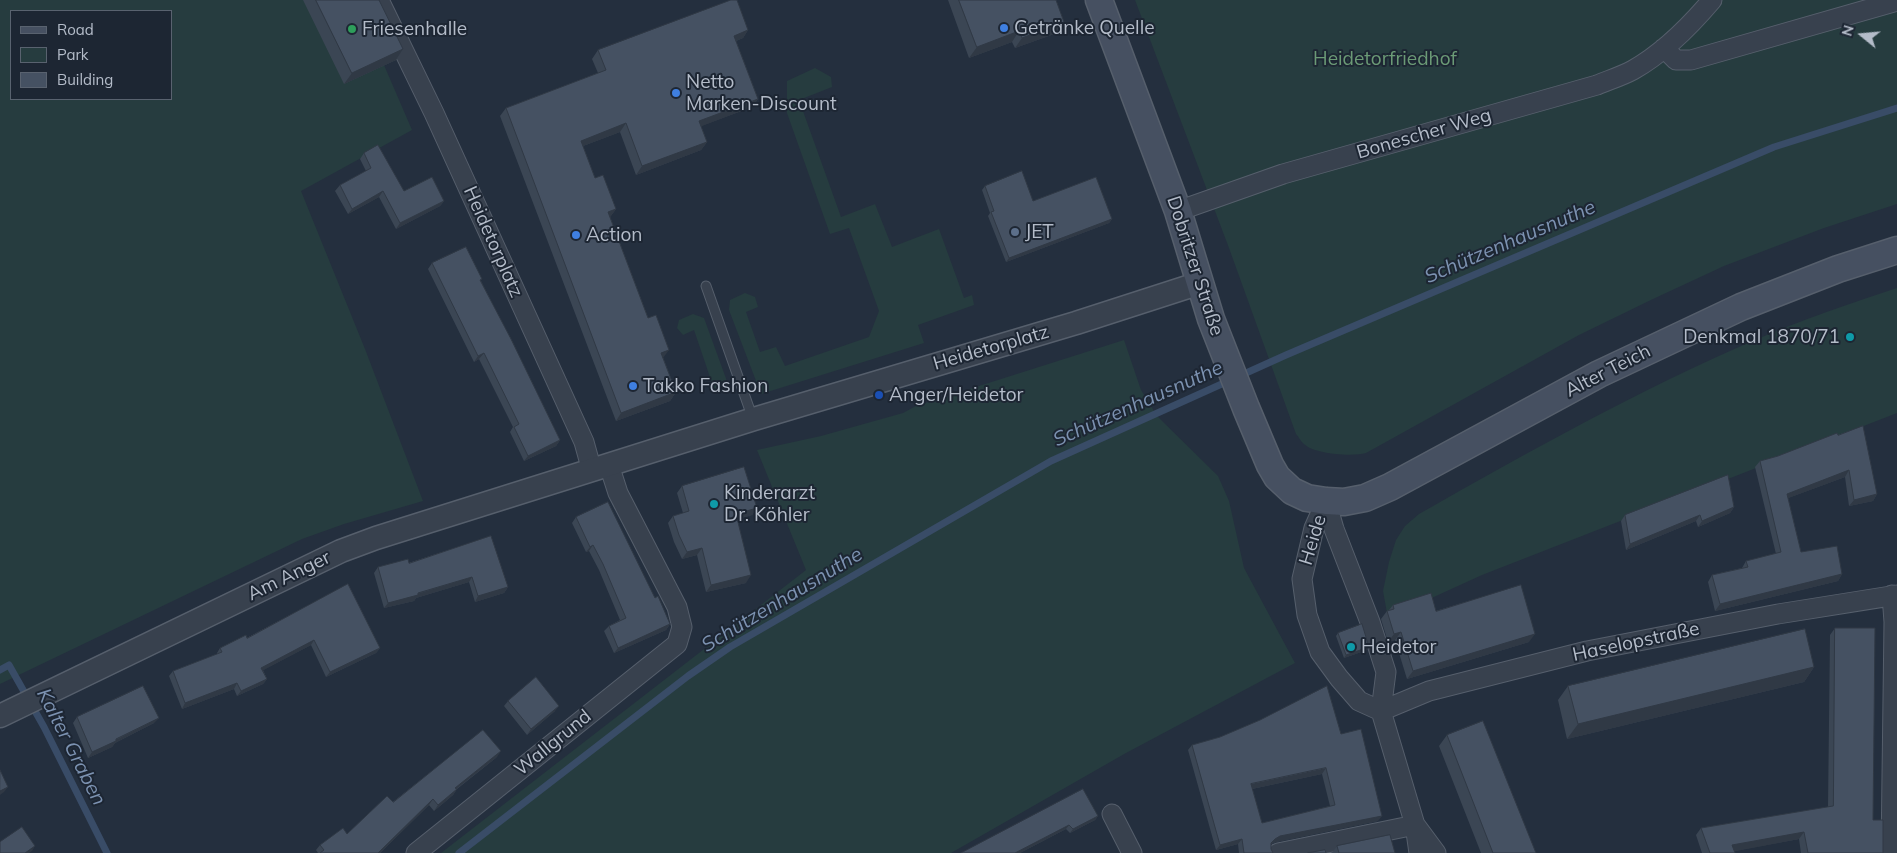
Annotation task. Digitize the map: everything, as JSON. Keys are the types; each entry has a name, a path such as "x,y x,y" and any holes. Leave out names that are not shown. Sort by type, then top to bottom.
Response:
{"main road":[{"name":"Dobritzer Straße","path":"1099,0 1178,211 1211,319 1270,464 1277,477 1292,491 1307,498 1326,501"},
{"name":"Alter Teich","path":"1326,501 1344,502 1365,498 1390,487 1599,374 1741,307 1838,269 1897,250"}],"street":[{"name":"Heidetorplatz","path":"379,0 434,113 584,442 618,493 676,607 682,627"},
{"name":"Bonescher Weg","path":"1178,211 1284,174 1597,85 1633,70 1664,48 1712,0"},
{"path":"1664,48 1676,60 1691,60 1897,1"},
{"name":"Heidetorplatz","path":"600,468 754,419 1076,323 1200,283"},
{"name":"Am Anger","path":"6,713 341,551 376,538 600,468"},
{"name":"Heide","path":"1326,501 1314,528 1302,579 1308,615 1320,652 1339,678 1359,701 1381,712"},
{"name":"Heide","path":"1326,501 1337,538 1370,622 1386,672 1381,712 1415,825 1419,853"},
{"path":"1891,853 1895,595"},
{"name":"Haselopstraße","path":"1381,712 1429,691 1587,652 1778,614 1895,595"},
{"name":"Wallgrund","path":"416,853 677,644 682,627"},
{"path":"1112,814 1132,853"},
{"path":"1278,853 1415,825"},
{"name":"Heide","path":"1415,825 1436,853"}],"lane":[{"path":"706,286 754,419"}],"green space":[{"path":"0,0 373,0 401,58 384,65 412,130 301,191 365,349 423,501 344,524 302,539 0,684"},
{"name":"Heidetorfriedhof","path":"1135,0 1897,0 1897,204 1824,228 1724,266 1653,299 1579,335 1366,453 1343,455 1316,450 1304,444 1296,434 1229,248"},
{"path":"815,68 831,77 832,87 799,100 841,217 875,204 892,247 939,229 964,298 972,295 974,305 918,325 924,343 761,394 729,310 730,300 745,293 755,297 758,307 746,312 760,352 776,347 785,366 869,337 879,311 849,228 830,234 787,113 787,81"},
{"path":"1897,288 1897,413 1482,575 1425,601 1387,613 1383,591 1396,540 1405,526 1419,514 1584,422 1712,359 1790,326"},
{"path":"693,314 704,318 728,384 714,389 694,330 683,335 677,328 679,320"},
{"path":"1124,340 1141,390 1157,416 1218,476 1229,501 1244,568 1295,663 1126,753 951,853 441,853 806,570 757,450 821,436 903,413 916,406"}],"building":[{"name":"Friesenhalle","path":"316,0 379,0 403,49 352,73"},
{"path":"731,0 737,0 748,30 734,36 758,99 699,121 707,142 642,166 626,123 581,141 595,178 603,175 616,209 608,212 648,318 656,315 669,350 661,353 676,392 621,413 506,108 606,70 598,50"},
{"name":"Getränke Quelle","path":"959,0 1056,0 1064,22 1022,38 1019,31 977,47"},
{"path":"378,145 404,191 432,177 444,201 400,223 383,191 352,209 340,185 371,168 364,153"},
{"path":"1022,171 1033,201 1096,177 1112,219 1009,258 991,212 994,211 985,186"},
{"path":"466,247 482,279 480,280 560,440 528,456 514,427 519,424 484,353 478,356 432,263"},
{"path":"1863,426 1877,494 1854,500 1849,470 1787,494 1801,552 1837,546 1842,574 1720,604 1712,575 1748,567 1746,561 1781,552 1760,461 1837,433 1838,435"},
{"path":"744,467 757,508 736,514 751,575 711,585 702,548 687,552 673,516 689,511 682,486"},
{"path":"1728,475 1734,507 1702,521 1700,515 1630,544 1625,515"},
{"path":"608,502 655,598 658,596 670,624 618,648 609,626 626,618 603,564 593,545 590,547 576,517"},
{"path":"491,536 508,587 478,596 472,577 388,603 378,567 408,559 409,563"},
{"path":"348,584 380,648 330,672 314,640 261,668 267,679 241,691 237,683 185,703 173,671 222,652 220,648 246,635 247,638"},
{"path":"1521,585 1535,634 1413,671 1401,632 1394,634 1387,611 1394,609 1393,605 1431,593 1436,611"},
{"name":"Heidetor","path":"1362,624 1369,647 1346,655 1338,633"},
{"path":"1835,628 1875,628 1873,820 1883,820 1883,853 1808,853 1804,832 1732,845 1735,853 1710,853 1701,828 1833,806"},
{"path":"1805,629 1814,667 1578,724 1568,686"},
{"path":"536,677 559,706 531,729 508,701"},
{"path":"143,686 159,718 92,752 77,717"},
{"path":"1327,686 1341,734 1361,729 1382,816 1280,836 1271,843 1273,853 1244,853 1242,839 1220,845 1192,745 1220,737 1260,720","holes":["1326,768 1335,805 1262,823 1251,784"]},
{"path":"1483,721 1536,853 1493,853 1447,735"},
{"path":"483,730 501,751 455,788 457,789 438,805 433,799 378,853 320,853 324,850 320,845 343,828 347,834 387,796 393,802"},
{"path":"0,770 8,787 0,791"},
{"path":"1083,789 1098,816 1073,829 1069,825 1015,853 961,853"},
{"path":"22,827 35,846 25,853 0,853 0,842"},
{"path":"1390,835 1395,853 1339,853 1337,846"},
{"path":"1325,850 1326,853 1308,853"}],"waterway":[{"name":"Schützenhausnuthe","path":"459,853 688,676 730,647 1051,461 1286,355 1774,147 1897,108"},
{"name":"Kalter Graben","path":"0,670 9,665 44,727 107,853"}],"place":[{"name":"Getränke Quelle","path":"1004,28"},
{"name":"Friesenhalle","path":"352,29"},
{"name":"Netto Marken-Discount","path":"676,93"},
{"name":"JET","path":"1015,232"},
{"name":"Action","path":"576,235"},
{"name":"Denkmal 1870/71","path":"1850,337"},
{"name":"Takko Fashion","path":"633,386"},
{"name":"Anger/Heidetor","path":"879,395"},
{"name":"Kinderarzt Dr. Köhler","path":"714,504"},
{"name":"Heidetor","path":"1351,647"}]}
